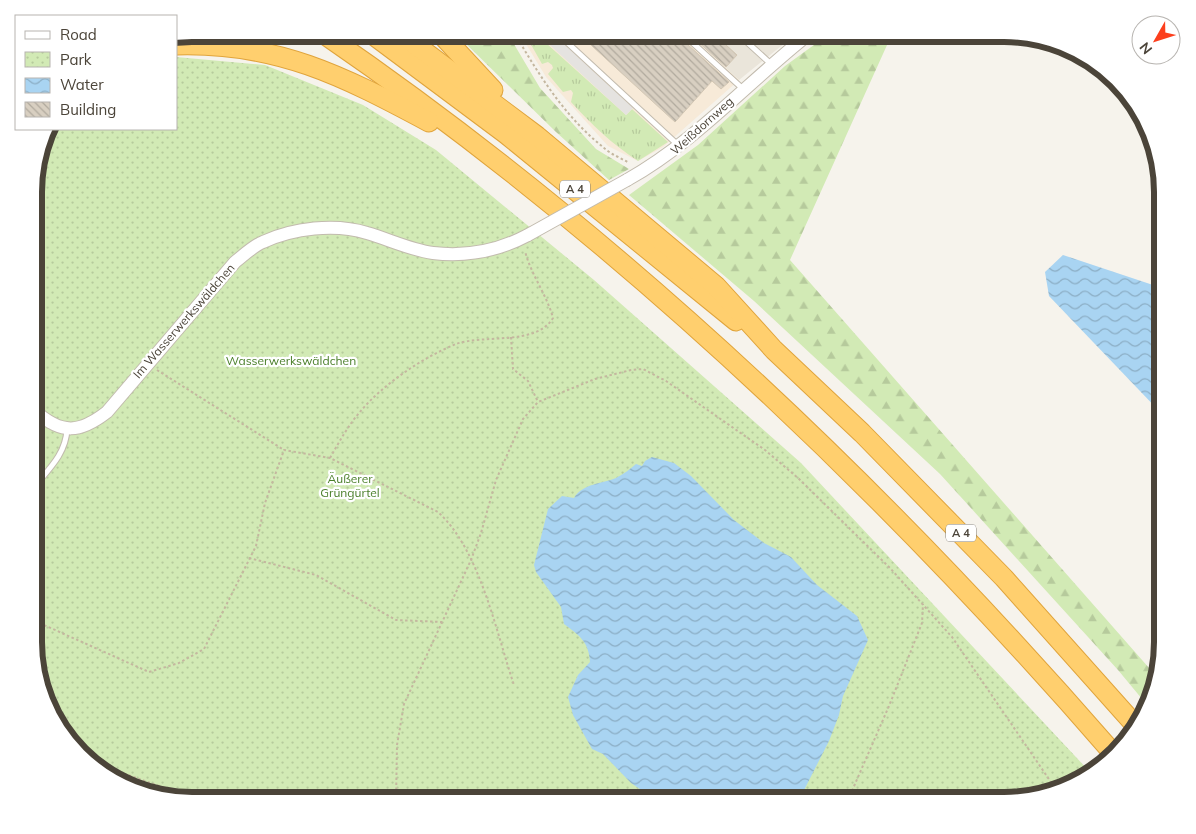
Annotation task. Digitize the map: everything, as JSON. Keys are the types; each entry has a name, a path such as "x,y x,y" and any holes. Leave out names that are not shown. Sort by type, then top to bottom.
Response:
{"highway":[{"name":"A 4","path":"336,43 481,149 642,281 777,401 947,569 1012,638 1109,749"},
{"name":"A 4","path":"384,43 492,122 631,234 705,298 774,350 862,433 958,530 1024,600 1131,720"},
{"path":"413,43 537,136 716,286 774,350"},
{"path":"449,43 537,136"},
{"path":"178,45 213,44 248,48 319,67 356,84 481,149"}],"street":[{"name":"Weißdornweg","path":"627,180 680,147 770,64 797,43"},
{"name":"Im Wasserwerkswäldchen","path":"68,428 90,425 106,412 235,262 261,242 292,231 331,228 364,232 431,253 459,255 492,251 528,235 627,180"},
{"path":"43,416 57,426 68,428"}],"lane":[{"path":"568,43 680,147"},
{"path":"693,43 743,89"},
{"path":"748,43 770,64"},
{"path":"43,477 58,459 67,442 68,428"}],"path":[{"path":"521,43 555,97 603,148 617,156"},
{"path":"330,458 360,412 385,388 417,365 457,344 537,332 549,325 553,318 536,283 524,247"},
{"path":"511,337 513,369 528,381 538,402"},
{"path":"147,364 284,450 330,458 438,512 451,524 476,571 514,685"},
{"path":"396,791 397,745 404,704 471,560 496,480 523,419 538,402 617,373 643,369 654,373 765,450 826,506 924,604 952,638 1052,784"},
{"path":"43,625 149,672 178,663 204,649 256,546 264,503 284,450"},
{"path":"249,558 316,575 396,620 442,622"},
{"path":"852,792 889,706 918,631 924,604"},
{"path":"114,769 171,790"}],"shaded area":[{"path":"525,43 699,43 739,80 663,147 638,161 608,146 546,77"},
{"path":"548,43 563,43 633,108 626,115"},
{"path":"699,43 785,43 739,80"}],"green space":[{"path":"465,43 513,43 540,88 596,149 629,169 609,180 556,132"},
{"path":"530,43 546,43 626,115 632,109 668,142 638,161 611,141 571,102 573,93 571,90 563,92 548,74 553,68 552,65 548,62 542,64"},
{"path":"817,43 888,43 790,260 1151,670 1142,699 940,474 754,301 629,195 698,145 785,66"},
{"name":"Äußerer Grüngürtel","path":"178,57 265,65 363,105 436,150 594,280 801,463 1085,767 1052,784 1033,789 1004,792 183,791 163,789 144,784 117,771 101,761 86,748 73,733 58,708 50,690 45,671 43,651 43,192 44,173 50,144 56,130 178,130"}],"water":[{"path":"1063,255 1153,285 1153,405 1049,296 1045,272"},
{"path":"652,457 674,463 691,476 734,520 764,543 791,557 817,585 857,616 868,640 843,696 839,715 829,741 803,792 716,792 709,790 708,792 644,792 631,783 603,754 592,749 573,715 568,697 578,675 590,662 588,649 582,640 564,624 561,607 536,572 534,565 548,509 562,496 574,498 582,489 616,478 636,464 642,466 645,461"}],"building":[{"path":"589,43 686,43 729,82 721,89 712,81 675,122"},
{"path":"699,43 724,43 737,55 726,67"}],"park label":[{"name":"Wasserwerkswäldchen","path":"291,361"}]}
